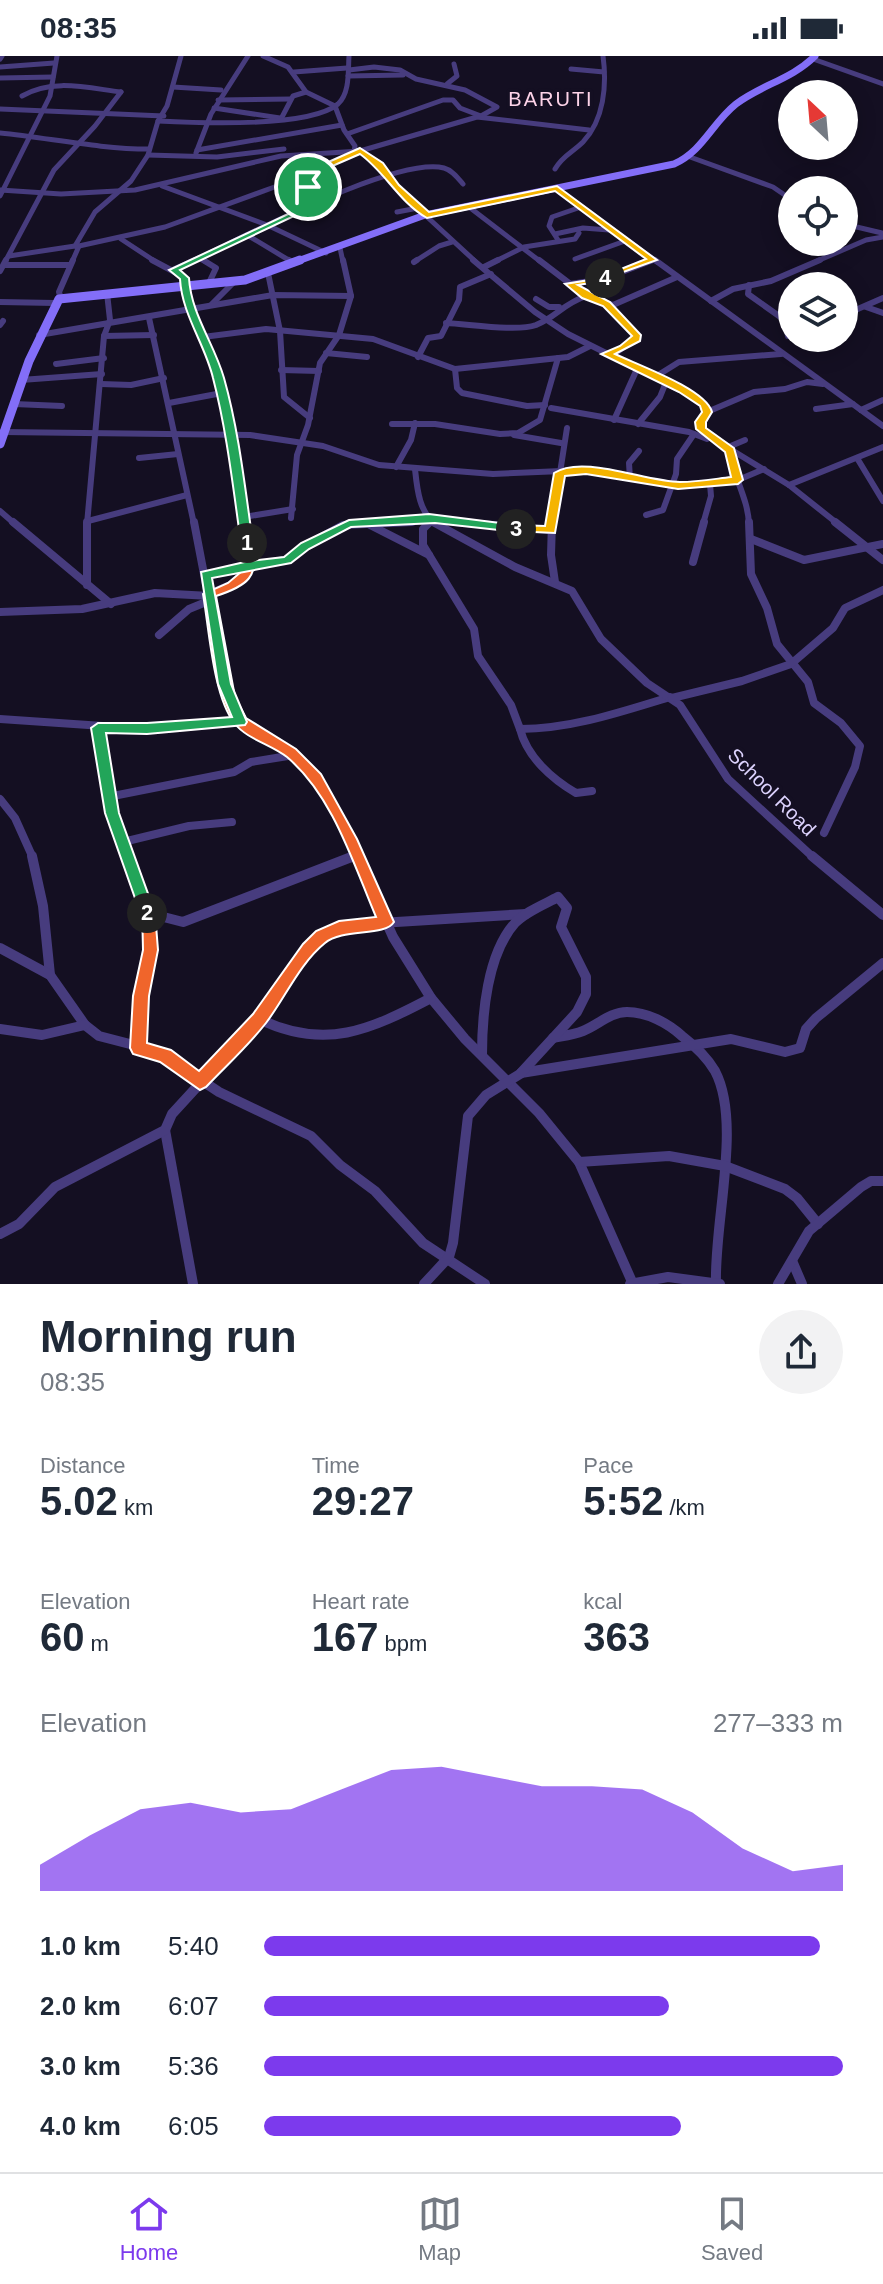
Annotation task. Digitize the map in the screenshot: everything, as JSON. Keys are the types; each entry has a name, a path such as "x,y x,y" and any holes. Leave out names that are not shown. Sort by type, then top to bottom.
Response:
{"street":[{"path":"0,444 21,380 39,335 58,301 77,246 95,212 131,181 149,152 158,121 164,116 181,56"},
{"path":"193,157 221,90 248,56"},
{"path":"264,56 294,72 306,92 317,100 335,106"},
{"path":"158,121 205,124 281,118 335,106 342,98 349,56"},
{"path":"555,169 558,160 583,142 598,117 604,72 602,56"},
{"path":"0,302 58,301 107,293 234,282 295,264 426,215 645,171 690,157 709,139 737,103 799,72 814,57 883,84"},
{"path":"0,67 56,58 45,109 1,192 120,191 162,185 281,156 357,151 381,165 452,242 548,320 590,346 666,382 705,405 707,412 700,427 713,440"},
{"path":"447,84 457,76 454,64"},
{"path":"571,69 604,72"},
{"path":"9,256 121,239 294,179 357,151 482,116 497,107 447,84 416,79 400,70 294,72"},
{"path":"0,78 53,77"},
{"path":"416,79 426,86"},
{"path":"2,268 54,170 81,143 121,92 52,86 29,91 22,96"},
{"path":"173,87 221,90"},
{"path":"218,100 291,99 306,92"},
{"path":"281,118 291,99"},
{"path":"347,134 369,130 401,113 440,99 453,100 460,108 482,116 589,130"},
{"path":"335,106 357,151"},
{"path":"214,108 281,118"},
{"path":"0,109 164,116"},
{"path":"197,150 342,125"},
{"path":"0,133 193,157 284,149"},
{"path":"690,157 778,190"},
{"path":"173,270 326,199 388,176 432,167 446,168 463,184"},
{"path":"294,179 326,199"},
{"path":"162,185 185,197 267,225 326,253"},
{"path":"557,189 883,426"},
{"path":"469,207 586,296 607,304 637,339 617,352 606,354"},
{"path":"579,233 574,239 557,237 549,226 552,217 581,207"},
{"path":"397,212 418,208"},
{"path":"484,267 524,247 583,228 610,230"},
{"path":"858,229 882,237"},
{"path":"247,235 295,264"},
{"path":"711,301 733,289 771,281 882,237"},
{"path":"121,239 137,252 184,278 183,287 190,309 222,393 250,565 232,586 189,609 159,635"},
{"path":"575,259 609,244 625,241"},
{"path":"414,262 452,242"},
{"path":"244,517 292,513 297,484 296,462 310,418 319,371 326,353 339,335 351,296 340,248"},
{"path":"200,258 216,268 208,285"},
{"path":"570,284 603,279 653,260"},
{"path":"2,268 69,265"},
{"path":"268,273 280,331 285,399 310,418"},
{"path":"418,357 428,338 441,336 459,300 460,287 491,274"},
{"path":"607,304 627,301 677,277"},
{"path":"211,305 234,282"},
{"path":"749,285 748,294 778,315"},
{"path":"87,585 85,543 104,336 108,326 107,293"},
{"path":"39,335 108,326 274,295 315,293 351,296"},
{"path":"536,299 549,307 560,307 586,296"},
{"path":"858,310 883,298"},
{"path":"446,323 525,328 548,320 560,307"},
{"path":"866,307 883,313"},
{"path":"149,318 210,596 225,684 241,722 294,755 310,769 324,789 386,922 431,998 579,1162 632,1284 668,1277 719,1283 716,1232 728,1147 726,1099 718,1076 698,1045 653,1018 625,1011 580,1032 553,1038"},
{"path":"203,337 257,330 379,340 455,369 558,358 590,346"},
{"path":"104,336 154,335"},
{"path":"769,344 778,341"},
{"path":"326,353 367,357"},
{"path":"655,377 679,362 782,353"},
{"path":"56,364 104,358"},
{"path":"512,435 538,423 548,406 558,358"},
{"path":"455,369 457,388 462,393 527,406 548,406 713,440 789,485 883,560"},
{"path":"614,420 637,369"},
{"path":"281,370 319,371"},
{"path":"21,380 102,374"},
{"path":"101,384 131,385 164,378"},
{"path":"638,424 659,400 666,382"},
{"path":"707,412 756,392 785,389 809,382 823,384"},
{"path":"169,403 222,393"},
{"path":"861,410 883,400"},
{"path":"14,404 62,406"},
{"path":"816,409 853,404"},
{"path":"396,467 411,440 415,423"},
{"path":"392,424 415,423 561,443"},
{"path":"555,582 549,548 550,530 560,473 561,443 567,428"},
{"path":"2,432 229,434 303,442 371,464 396,467 493,474 586,470 672,485 738,480 764,469"},
{"path":"646,515 663,511 677,459 694,434"},
{"path":"728,449 745,440"},
{"path":"789,485 883,447"},
{"path":"728,449 732,469 747,503 751,574 765,601 777,644 808,682 814,703 845,727 860,746 855,767 824,833"},
{"path":"630,479 629,463 639,451"},
{"path":"139,458 178,454"},
{"path":"857,458 883,501"},
{"path":"415,469 417,494 430,519"},
{"path":"693,562 711,497 710,484"},
{"path":"88,521 187,495"},
{"path":"0,511 111,604"},
{"path":"205,575 290,559 305,546 343,525 430,519 488,527 550,530"},
{"path":"430,519 422,536 429,555 455,594 477,636 478,656 511,705 523,744 569,789 576,793 592,791"},
{"name":"School Road","path":"430,519 515,567 555,582 576,595 601,639 647,683 680,705 728,779 813,857 883,915"},
{"path":"369,524 429,555"},
{"path":"751,539 805,560 816,555 833,556 883,544"},
{"path":"520,729 556,729 574,721 606,717 671,697 742,681 791,664 833,628 845,608 883,590"},
{"path":"0,612 111,604 155,593 210,596"},
{"path":"0,719 147,729 241,722"},
{"path":"98,728 108,797 148,913 151,950 141,996 138,1048"},
{"path":"108,797 234,772 251,762 294,755"},
{"path":"0,799 19,827 35,868 47,921 50,975"},
{"path":"123,842 189,826 232,822"},
{"path":"148,913 183,922 357,855"},
{"path":"424,1284 449,1257 457,1224 468,1116 486,1095 520,1074 580,1007 586,994 586,977 561,927 567,908 561,899 552,898 526,914 511,925 501,942 482,1015 482,1055"},
{"path":"193,1284 165,1130 172,1114 259,1019 308,949 322,936 339,928 386,922 526,914"},
{"path":"0,948 50,975 85,1025 99,1036 165,1055 200,1082 311,1136 340,1165 375,1191 423,1243 449,1257 485,1284"},
{"path":"520,1074 731,1039 785,1052 800,1048 806,1029 816,1018 883,963"},
{"path":"259,1019 284,1033 321,1040 395,1017 431,998"},
{"path":"0,1029 42,1035 85,1025"},
{"path":"0,1234 19,1224 55,1187 165,1130"},
{"path":"579,1162 669,1156 725,1166 785,1189 797,1198 818,1224"},
{"path":"778,1284 793,1263 805,1236 861,1187 871,1181 883,1181"},
{"path":"793,1263 802,1284"}],"district":[{"name":"BARUTI","path":"551,99"}],"route":[{"path":"308,187 294,179 360,151 381,165 396,187 427,215 557,189 653,260 603,279 570,284 586,296 607,304 636,335 637,339 623,348 606,354 683,390 705,405 707,412 700,427 730,451 732,469 738,480 678,485 573,470 560,473 550,530 488,527 429,518 431,521 349,523 305,546 290,559 257,563 250,566 249,565 205,575 209,594 210,596 228,697 234,707 241,722 220,721 147,729 98,728 112,813 143,896 149,921 151,945 141,996 138,1048 165,1055 200,1082 259,1019 308,949 322,936 339,928 386,922 333,804 310,769 291,752 241,722 228,697 225,684 222,671 209,594 236,584 248,572 250,568 249,565 250,559 218,375 185,297 184,278 173,270 326,199 308,187"}]}
